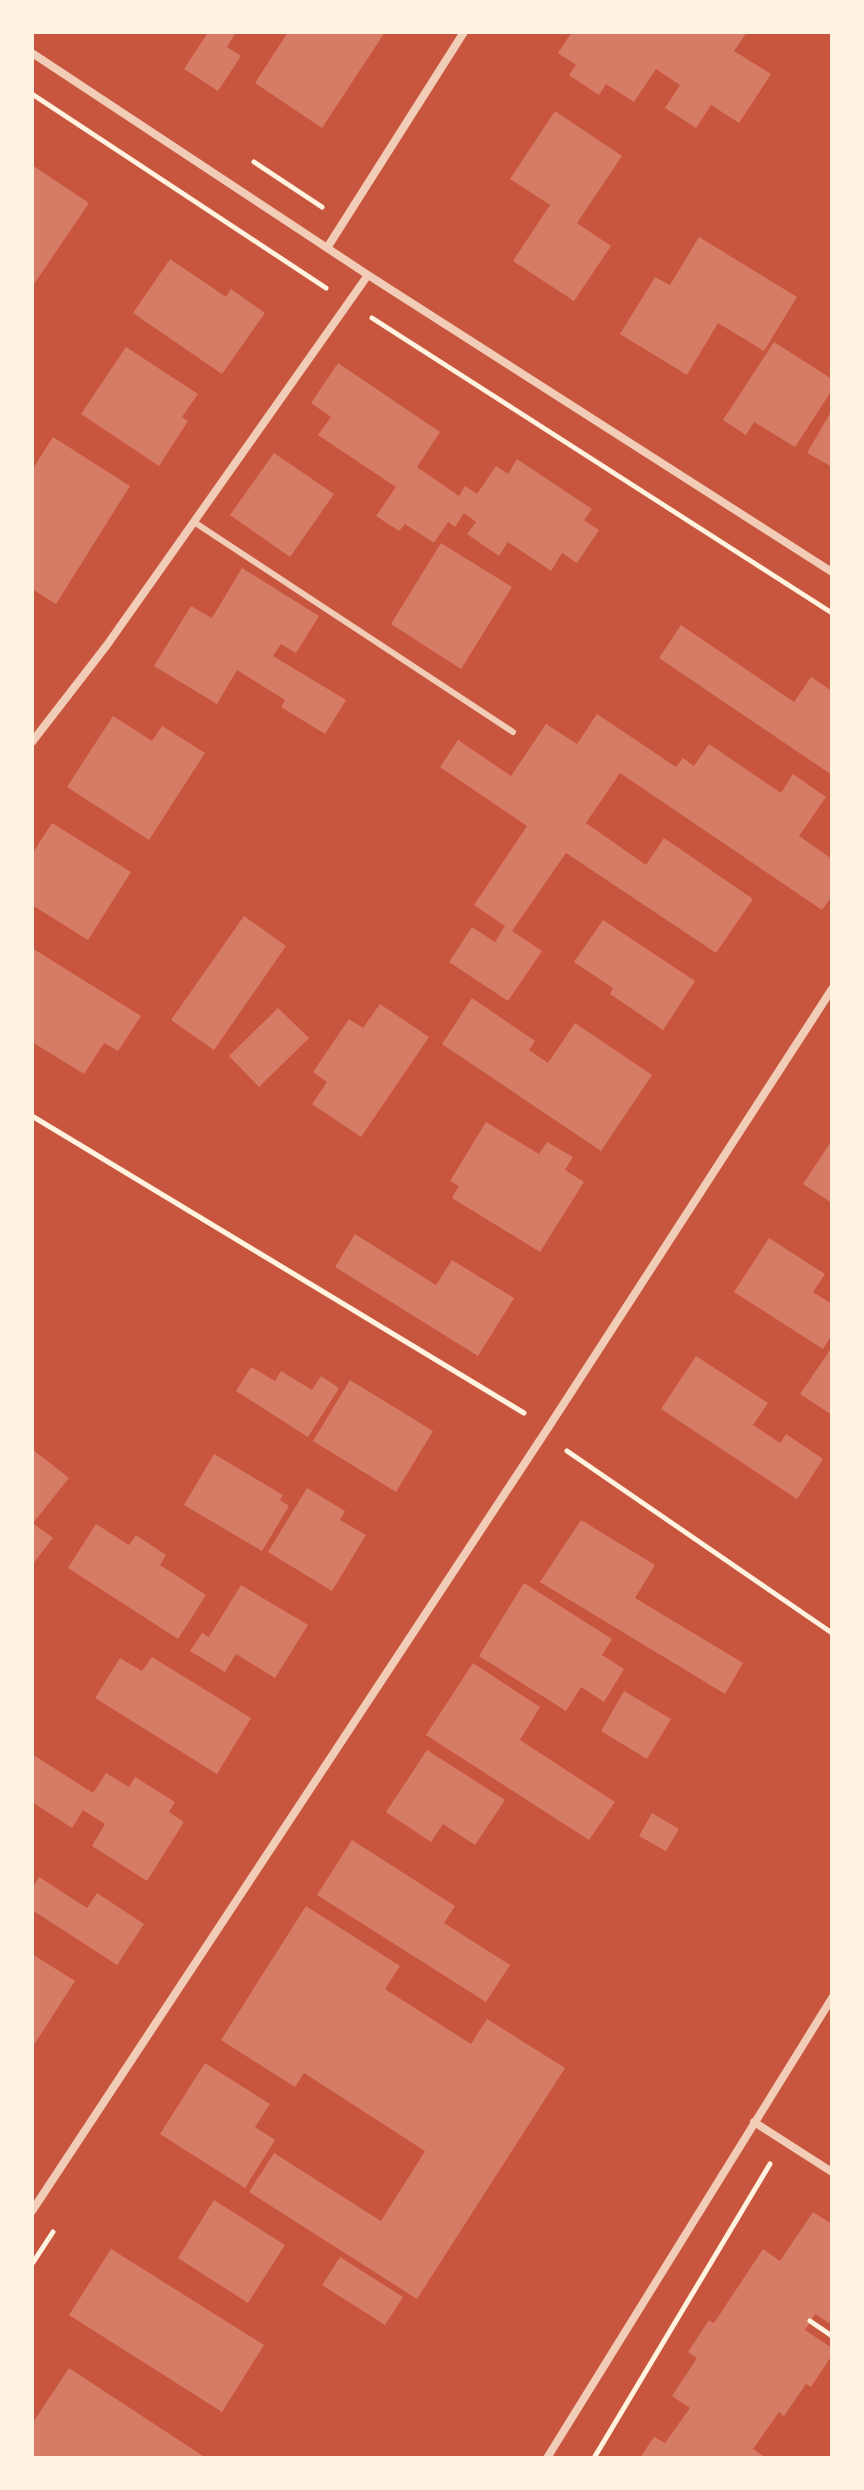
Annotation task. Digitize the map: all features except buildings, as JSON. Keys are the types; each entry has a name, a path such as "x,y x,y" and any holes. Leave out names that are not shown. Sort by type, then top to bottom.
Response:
{"street":[{"path":"327,248 464,32"},
{"path":"32,53 368,275 832,572"},
{"path":"32,742 107,645 368,275"},
{"path":"32,2211 548,1428 832,989"},
{"path":"547,2458 832,1998"},
{"path":"754,2122 832,2172"}],"lane":[{"path":"194,522 513,732"}],"path":[{"path":"32,94 349,303 832,613"},
{"path":"32,1116 548,1428 563,1449 832,1633"},
{"path":"594,2458 784,2141"},
{"path":"810,2321 832,2336"}]}
